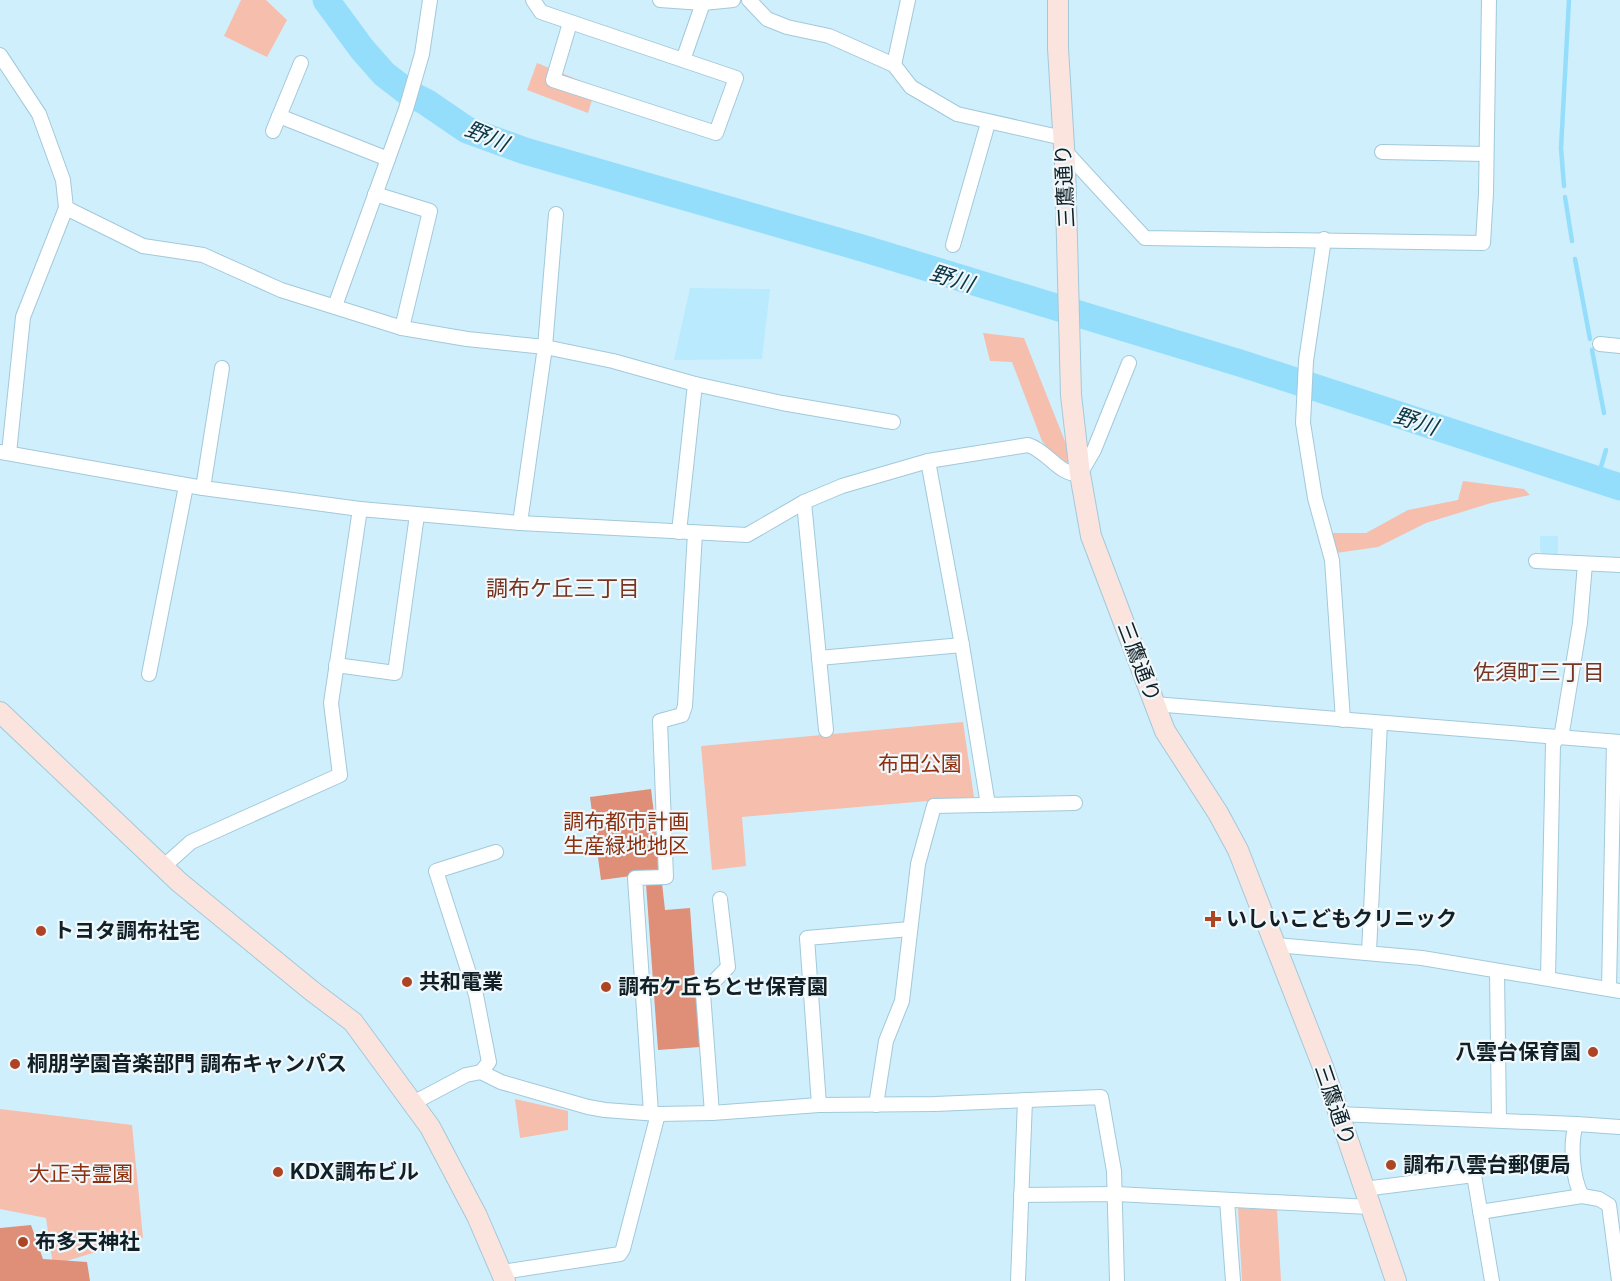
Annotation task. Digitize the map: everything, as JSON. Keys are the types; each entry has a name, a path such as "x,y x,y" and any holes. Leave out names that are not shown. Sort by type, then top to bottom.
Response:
{"main road":[{"name":"三鷹通り","path":"1058,0 1071,395 1080,474 1091,536 1165,731 1218,813 1238,850 1323,1066 1396,1281"},
{"path":"0,712 163,867 312,991 353,1022 430,1127 452,1168 503,1277"}],"street":[{"path":"335,306 406,110 422,54 430,0"},
{"path":"533,0 541,12 736,78 716,133 553,80 570,22"},
{"path":"668,0 703,3 733,0"},
{"path":"749,0 767,20 829,36 894,65 911,87 957,114 1064,144 1145,238 1483,243 1489,0"},
{"path":"894,65 908,0"},
{"path":"683,60 703,3"},
{"path":"0,55 39,114 63,180 66,208 23,317 4,453 203,489 360,509 520,524 747,535 804,502 842,486 928,461 1028,445 1039,448 1066,473 1080,474 1094,450 1130,363"},
{"path":"273,131 301,63"},
{"path":"279,116 388,159"},
{"path":"953,245 988,123"},
{"path":"1382,152 1486,154"},
{"path":"375,194 430,211 402,328"},
{"path":"66,208 143,246 203,255 281,290 402,328 466,339 545,347 613,361 695,384 782,403 893,422"},
{"path":"520,524 545,347 556,214"},
{"path":"1324,239 1306,360 1303,423 1315,498 1332,560 1343,720"},
{"path":"1600,344 1620,346"},
{"path":"203,489 222,368"},
{"path":"679,532 695,384"},
{"path":"928,461 962,645 988,805"},
{"path":"148,674 186,486"},
{"path":"804,502 826,730"},
{"path":"163,867 191,842 340,775 332,703 360,509"},
{"path":"336,664 395,673 417,515"},
{"path":"503,1277 620,1254 624,1249 654,1114 634,878 666,877 660,721 682,715 685,706 695,533"},
{"path":"1536,561 1620,565"},
{"path":"1548,978 1553,744 1562,732 1580,622 1585,564"},
{"path":"819,658 962,645"},
{"path":"1154,704 1617,742 1615,990 1369,952 1276,945"},
{"path":"1369,952 1380,723"},
{"path":"876,1105 886,1041 902,1001 918,864 934,807 1075,803"},
{"path":"481,1072 489,1062 476,995 436,871 496,852"},
{"path":"712,1113 703,993 728,967 720,899"},
{"path":"819,1105 807,938 910,929"},
{"path":"1497,971 1499,1119"},
{"path":"413,1103 466,1075 481,1072 501,1082 588,1107 654,1114 712,1113 819,1105 1101,1097 1114,1171 1117,1281"},
{"path":"1018,1281 1025,1100"},
{"path":"1338,1114 1499,1119 1620,1127"},
{"path":"1576,1124 1572,1137 1576,1186 1582,1196"},
{"path":"1021,1195 1116,1194 1227,1200 1367,1198 1474,1175 1492,1281"},
{"path":"1480,1212 1582,1196 1599,1199 1609,1205 1619,1281"},
{"path":"1227,1200 1233,1281"}],"shaded area":[{"path":"690,288 770,289 762,359 674,360"},
{"path":"1540,536 1558,536 1558,555 1543,555 1540,550"}],"green space":[{"path":"241,0 266,0 287,20 267,57 224,36"},
{"path":"537,63 596,87 588,113 527,90"},
{"path":"983,333 1024,338 1066,444 1068,462 1061,464 1042,441 1012,362 990,361"},
{"path":"1463,481 1524,489 1530,495 1491,503 1426,523 1378,547 1336,553 1331,533 1366,533 1408,510 1458,500"},
{"name":"布田公園","path":"963,722 974,797 742,817 746,866 712,870 701,746"},
{"name":"調布都市計画 生産緑地地区","path":"651,789 661,872 601,880 590,797"},
{"name":"調布都市計画 生産緑地地区","path":"662,883 665,910 690,908 700,1047 658,1050 646,884"},
{"path":"515,1099 568,1111 568,1130 520,1138"},
{"name":"大正寺霊園","path":"0,1109 132,1125 143,1238 53,1265 46,1218 0,1209"},
{"path":"1238,1208 1277,1210 1281,1281 1242,1281"},
{"name":"布多天神社","path":"31,1225 43,1259 87,1262 90,1281 0,1281 0,1228"}],"waterway":[{"name":"野川","path":"326,0 362,49 384,74 410,94 467,130 525,151 862,248 1243,364 1620,487"},
{"path":"1564,186 1561,148 1569,0"},
{"path":"1565,197 1572,241"},
{"path":"1575,259 1590,339"},
{"path":"1592,350 1604,413"},
{"path":"1597,480 1606,450"}],"place":[{"name":"いしいこどもクリニック","path":"1213,919"},
{"name":"トヨタ調布社宅","path":"41,931"},
{"name":"共和電業","path":"407,982"},
{"name":"調布ケ丘ちとせ保育園","path":"606,987"},
{"name":"八雲台保育園","path":"1593,1052"},
{"name":"桐朋学園音楽部門 調布キャンパス","path":"15,1064"},
{"name":"調布八雲台郵便局","path":"1391,1165"},
{"name":"KDX調布ビル","path":"278,1172"},
{"name":"布多天神社","path":"23,1242"}],"district":[{"name":"調布ケ丘三丁目","path":"563,588"},
{"name":"佐須町三丁目","path":"1539,672"}]}
